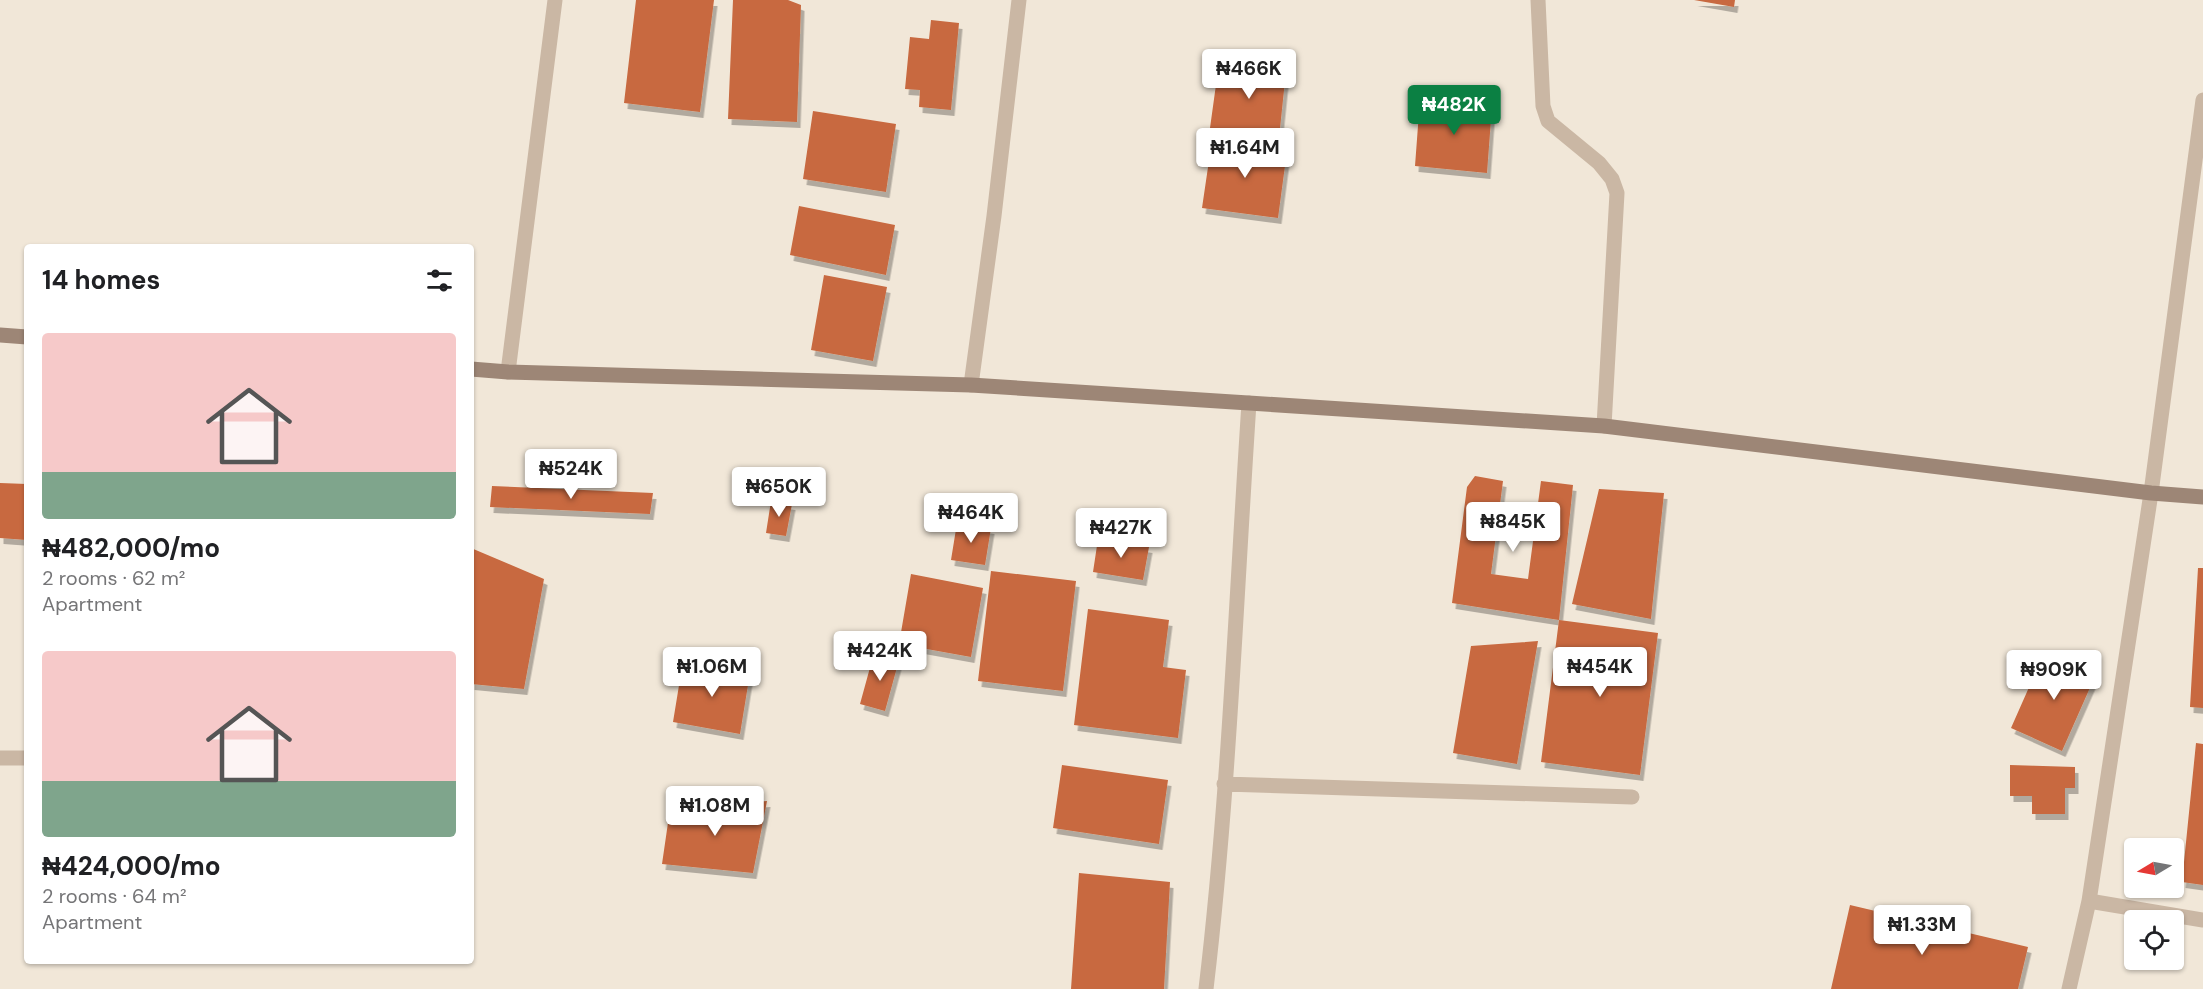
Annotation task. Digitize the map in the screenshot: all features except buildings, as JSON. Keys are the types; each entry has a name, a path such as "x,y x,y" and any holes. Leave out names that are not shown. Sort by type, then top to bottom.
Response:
{"street":[{"path":"508,372 555,0"},
{"path":"971,385 994,216 1019,0"},
{"path":"1538,0 1543,106 1548,120 1559,132 1599,163 1612,179 1617,193 1604,426"},
{"path":"2068,989 2089,901 2151,494 2203,100"},
{"path":"0,335 24,336"},
{"path":"474,369 971,385 1604,426 2151,494 2203,497"},
{"path":"1206,989 1214,924 1249,404"},
{"path":"0,758 24,758"},
{"path":"1224,784 1632,797"},
{"path":"2089,901 2203,920"}]}
